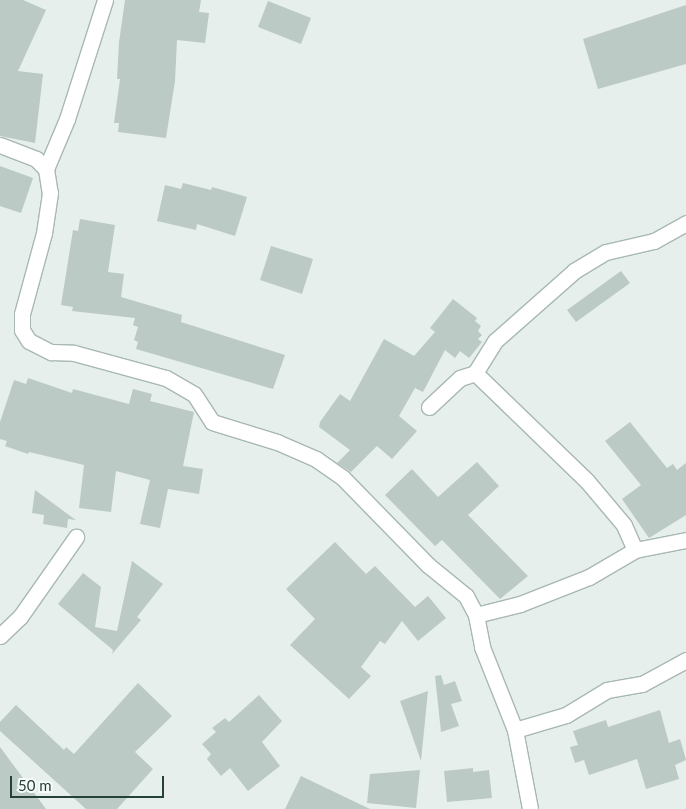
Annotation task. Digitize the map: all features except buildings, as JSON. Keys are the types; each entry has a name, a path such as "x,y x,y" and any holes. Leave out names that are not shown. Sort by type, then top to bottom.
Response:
{"street":[{"path":"105,0 68,119 46,169 50,194 44,233 22,314 22,330 29,341 52,352 74,353 166,378 194,394 212,422 277,442 316,459 343,478 428,565 466,596 476,615 482,647 516,730 530,809"},
{"path":"0,145 36,159 46,169"},
{"path":"429,407 460,378 475,373 495,342 574,271 606,252 654,240 686,223"},
{"path":"475,373 587,481 624,525 635,550"},
{"path":"0,636 20,617 76,537"},
{"path":"476,615 520,604 589,578 635,550 686,540"},
{"path":"516,730 566,714 607,690 642,684 686,660"}]}
